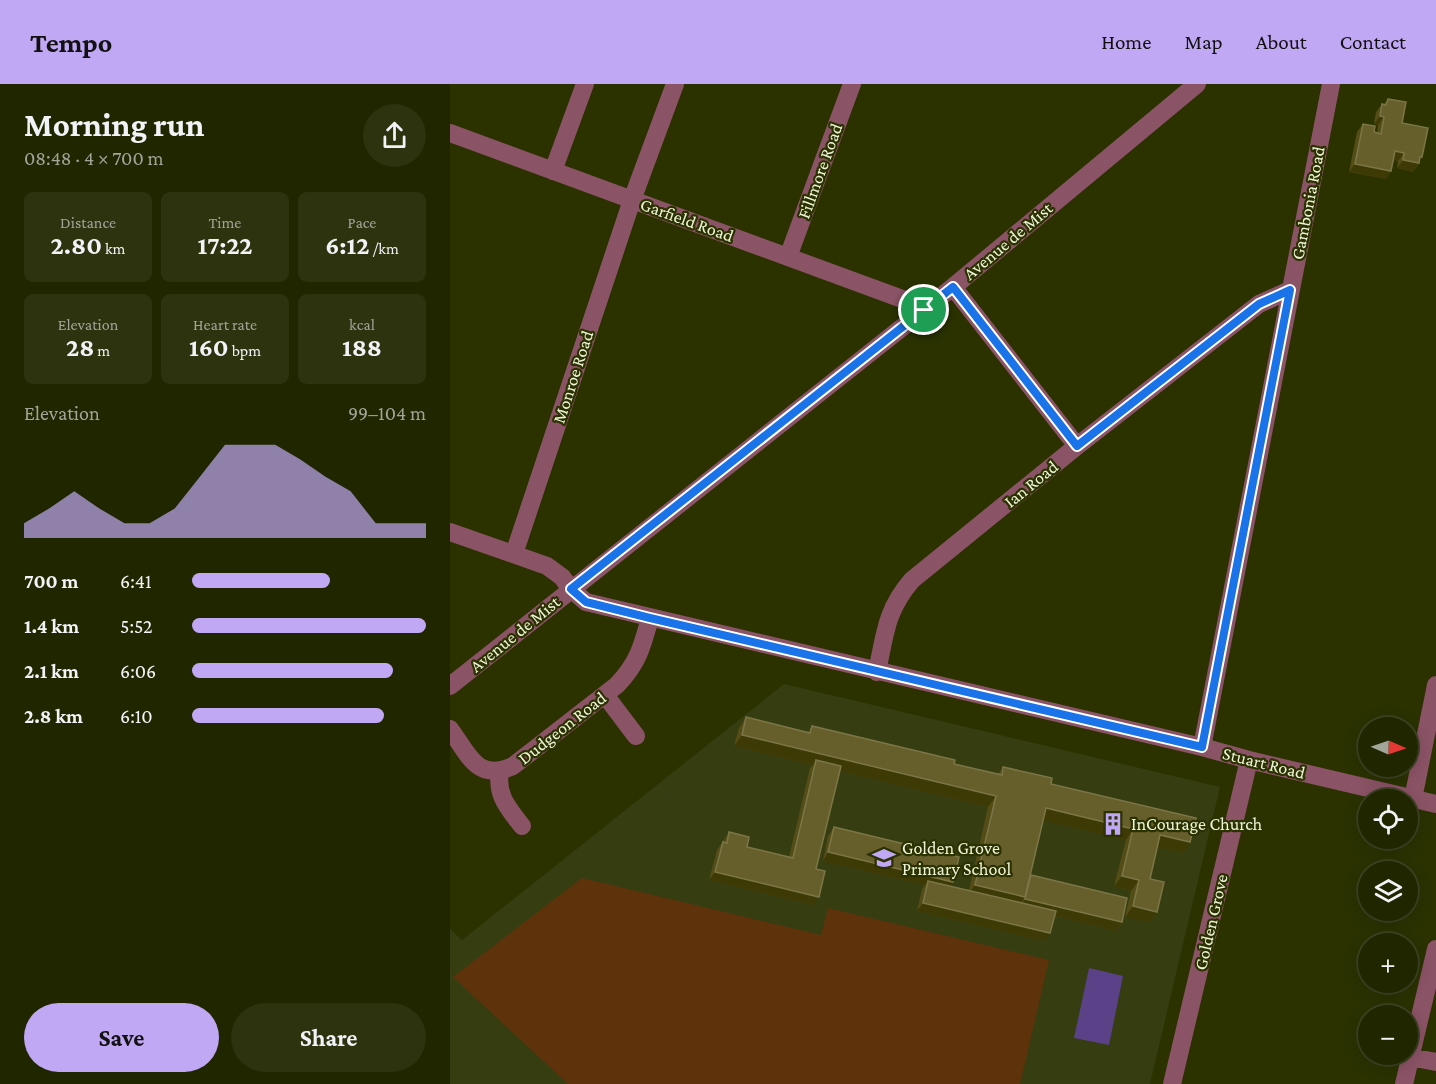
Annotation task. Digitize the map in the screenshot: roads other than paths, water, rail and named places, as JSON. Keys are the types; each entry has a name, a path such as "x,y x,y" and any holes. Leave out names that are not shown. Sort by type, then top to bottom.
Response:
{"street":[{"path":"553,171 585,84"},
{"name":"Monroe Road","path":"514,554 632,200 675,84"},
{"name":"Fillmore Road","path":"788,257 852,84"},
{"name":"Avenue de Mist","path":"450,686 953,287 1197,84"},
{"name":"Gambonia Road","path":"1202,747 1331,84"},
{"name":"Garfield Road","path":"450,133 905,300 924,310"},
{"path":"953,287 1077,446"},
{"name":"Ian Road","path":"878,672 890,612 899,595 912,580 1077,446 1259,304 1290,290"},
{"name":"Stuart Road","path":"450,532 547,566 562,577 571,589 586,602 1371,789"},
{"name":"Dudgeon Road","path":"450,729 475,764 486,772 500,772 513,766 631,671 650,618"},
{"path":"1415,789 1436,685"},
{"path":"605,694 636,736"},
{"name":"Golden Grove","path":"1172,1084 1249,760"},
{"path":"500,772 498,783 501,797 522,826"},
{"name":"Stuart Road","path":"1418,800 1436,804"},
{"path":"1418,1024 1436,949"},
{"path":"1418,1059 1436,1062"},
{"path":"1404,1084 1408,1065"}],"place":[{"name":"InCourage Church","path":"1113,824"},
{"name":"Golden Grove Primary School","path":"884,858"}]}
